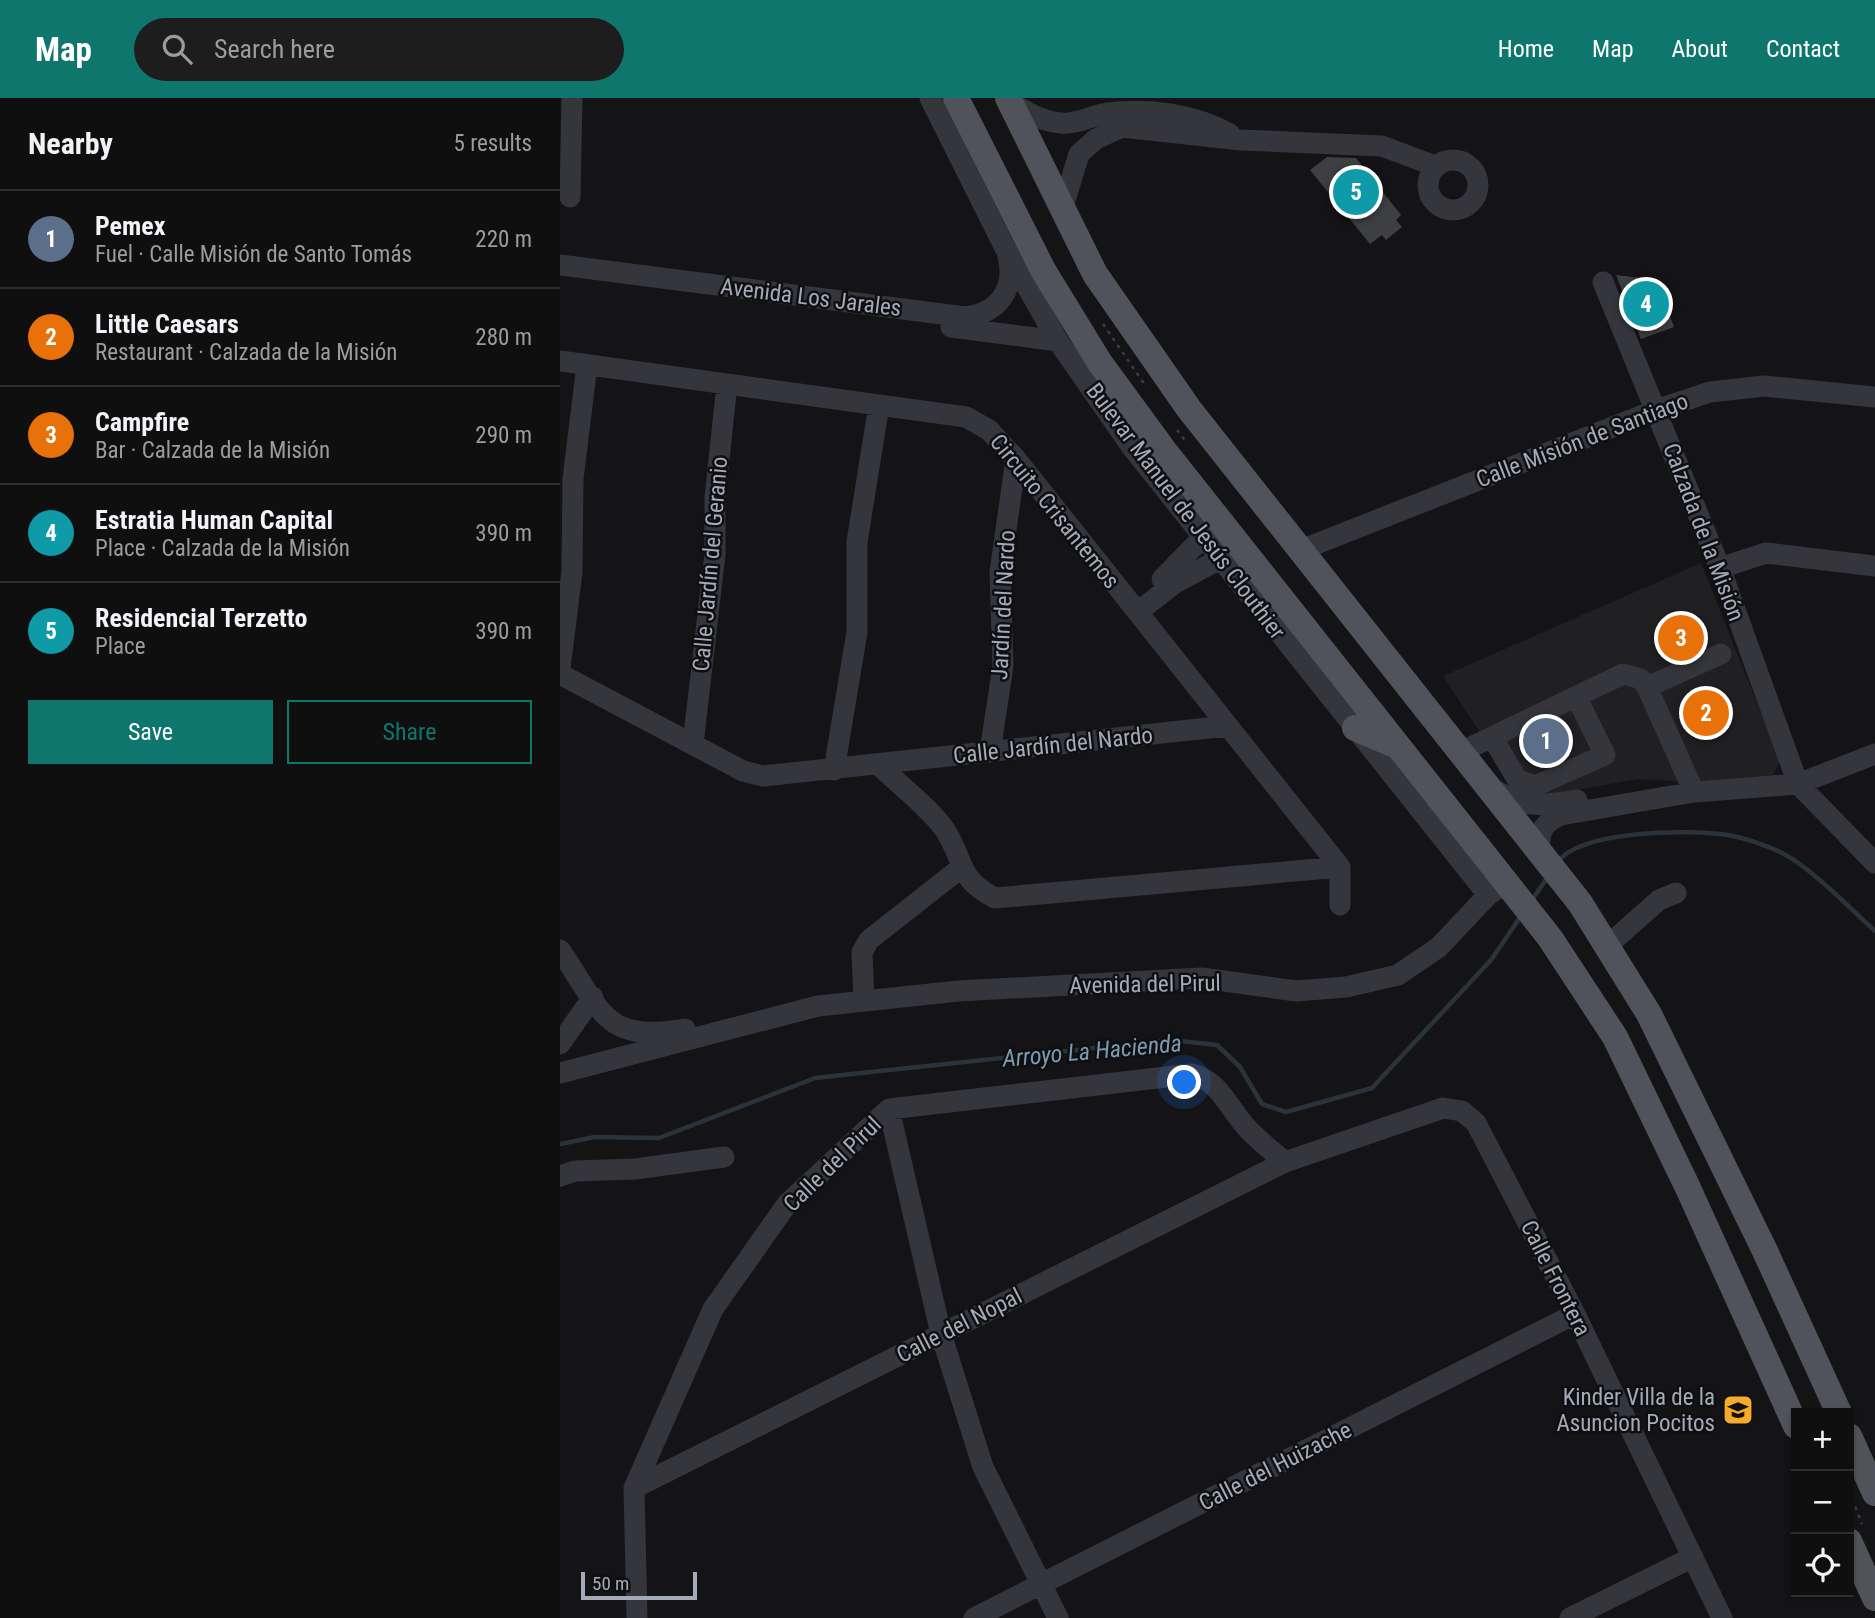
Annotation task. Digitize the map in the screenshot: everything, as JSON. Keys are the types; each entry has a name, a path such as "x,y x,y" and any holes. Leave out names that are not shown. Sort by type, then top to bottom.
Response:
{"main road":[{"path":"956,98 1044,270 1100,363 1163,449 1397,746 1504,892 1550,938 1615,1037 1688,1188 1791,1415"},
{"path":"1009,100 1103,285 1189,409 1580,903 1649,1014 1765,1251 1837,1408"},
{"path":"1355,728 1397,746"},
{"path":"1854,1447 1875,1493"},
{"path":"1857,1536 1875,1598"}],"street":[{"path":"570,197 572,98"},
{"name":"Bulevar Manuel de Jesús Clouthier","path":"930,98 1005,248 1058,341 1131,446 1355,728 1504,892"},
{"path":"1009,100 1042,119 1063,124 1107,113 1137,111 1210,122 1241,140"},
{"path":"1063,124 1073,138 1079,154"},
{"path":"1063,207 1079,154 1096,139 1122,127 1241,140 1382,146 1435,166"},
{"name":"Avenida Los Jarales","path":"560,265 965,317 985,313 1003,299 1011,280 1005,248"},
{"name":"Avenida Los Jarales","path":"560,276 1058,341"},
{"name":"Calzada de la Misión","path":"1603,282 1720,568 1798,784"},
{"name":"Circuito Crisantemos","path":"560,361 966,417 979,422 1016,459 1340,867"},
{"path":"560,668 572,572 573,479 587,365"},
{"name":"Calle Jardín del Geranio","path":"693,744 715,554 715,497 727,384"},
{"name":"Calle Misión de Santiago","path":"1301,550 1656,410 1710,392 1765,386 1875,397"},
{"path":"834,770 857,632 857,542 880,405"},
{"name":"Jardín del Nardo","path":"990,752 1003,666 1000,572 1016,459"},
{"path":"1133,607 1202,538"},
{"path":"1720,568 1766,553 1875,566"},
{"path":"1133,607 1220,559"},
{"path":"1647,687 1721,654"},
{"path":"560,674 743,771 763,776 878,765 945,830 962,867 976,888 995,898 1340,867 1340,905"},
{"path":"1461,752 1623,674 1641,679 1647,687 1694,792"},
{"path":"1492,737 1517,779 1535,786 1605,755 1577,698"},
{"name":"Calle Jardín del Nardo","path":"878,765 1227,726"},
{"path":"1539,849 1540,832 1547,822 1561,815 1694,792 1798,784 1875,754"},
{"path":"1485,783 1507,798 1530,806 1640,789 1694,792"},
{"path":"1798,784 1875,863"},
{"path":"864,1001 862,952 869,940 962,867"},
{"name":"Avenida del Pirul","path":"771,1018 818,1006 958,991 1202,978 1296,990 1346,987 1398,975 1439,947 1504,892"},
{"path":"1607,946 1659,900 1676,893"},
{"path":"560,950 593,997 604,1018 625,1031 656,1034 718,1022 771,1018"},
{"path":"560,1044 593,997"},
{"path":"560,1073 771,1018"},
{"name":"Calle del Pirul","path":"637,1618 634,1488 713,1309 787,1204 890,1109 1192,1074 1204,1077 1213,1084 1247,1129 1285,1162"},
{"name":"Calle Frontera","path":"1285,1162 1443,1108 1462,1111 1476,1123 1575,1314 1722,1618"},
{"path":"890,1109 941,1334 983,1466 1058,1618"},
{"path":"560,1176 575,1171 635,1169 724,1157"},
{"name":"Calle del Nopal","path":"634,1488 1285,1162"},
{"name":"Calle del Huizache","path":"974,1618 1575,1314"},
{"path":"1570,1618 1693,1557"}],"shaded area":[{"path":"1701,563 1780,761 1773,775 1687,782 1639,779 1542,796 1509,777 1443,676"}],"building":[{"path":"1327,157 1356,158 1401,215 1396,220 1402,227 1386,240 1382,235 1370,244 1310,170"},
{"path":"1616,275 1657,280 1674,327 1641,339"}],"waterway":[{"name":"Arroyo La Hacienda","path":"1558,862 1570,851 1589,843 1637,834 1689,832 1734,836 1791,858 1829,888 1875,931"},
{"name":"Arroyo La Hacienda","path":"1532,900 1549,875"},
{"name":"Arroyo La Hacienda","path":"560,1144 595,1137 659,1138 815,1078 1171,1040 1217,1045 1240,1067 1262,1104 1286,1112 1372,1088 1491,960 1521,916"}],"place":[{"name":"Residencial Terzetto","path":"1356,192"},
{"name":"Estratia Human Capital","path":"1646,304"},
{"name":"Campfire","path":"1681,638"},
{"name":"Little Caesars","path":"1706,713"},
{"name":"Pemex","path":"1546,741"},
{"name":"Kinder Villa de la Asuncion Pocitos","path":"1738,1410"}]}
